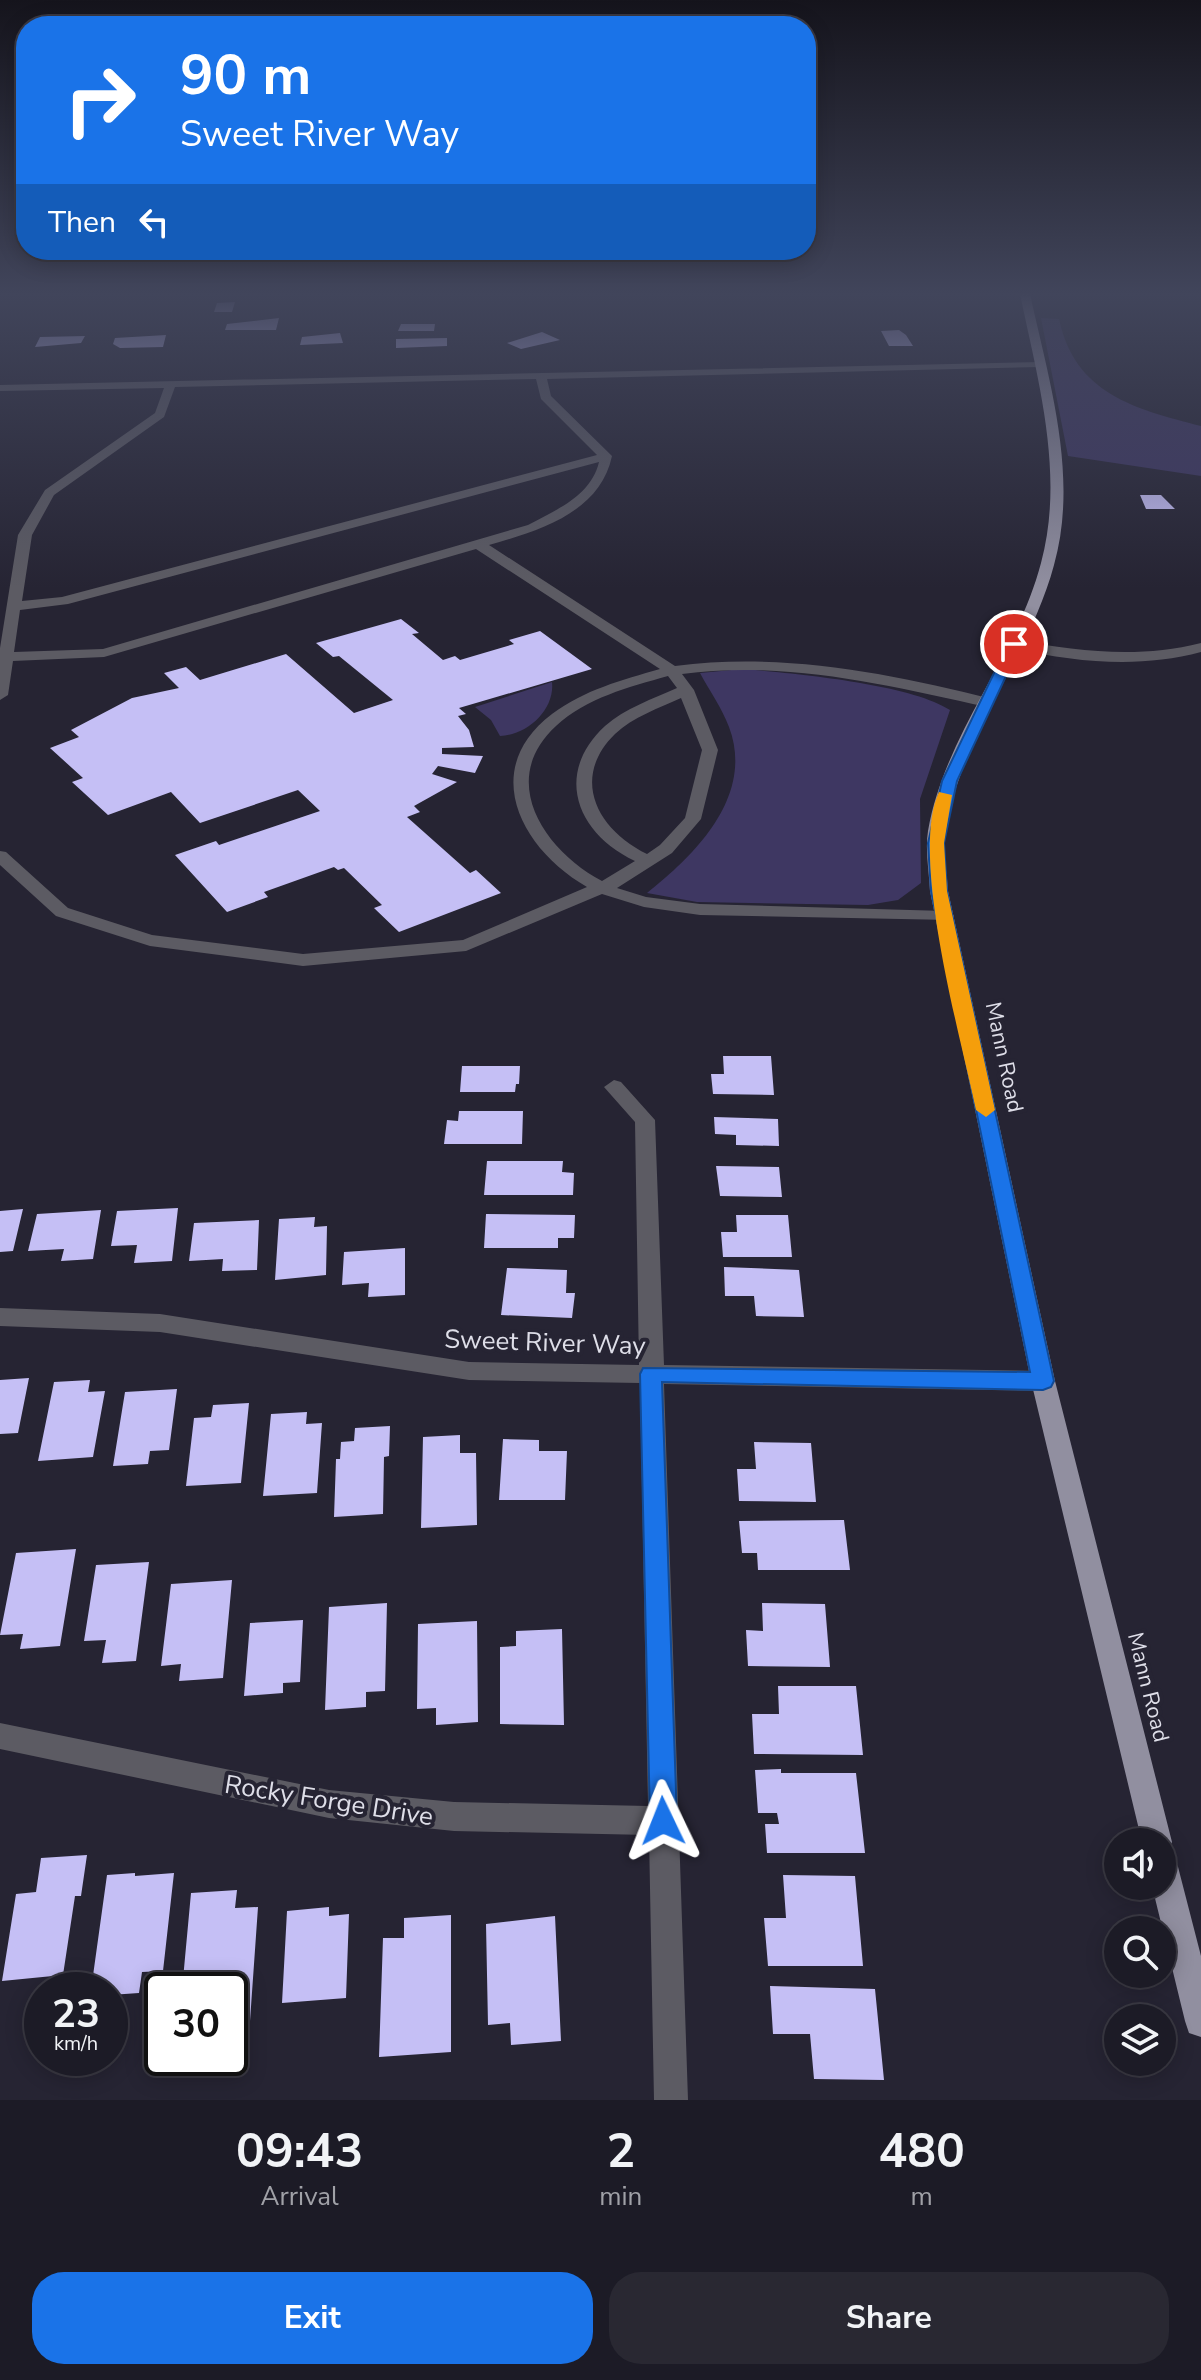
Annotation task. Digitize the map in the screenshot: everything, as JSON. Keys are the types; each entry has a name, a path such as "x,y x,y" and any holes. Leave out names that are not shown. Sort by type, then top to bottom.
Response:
{"main road":[{"name":"Mann Road","path":"1045,392 1055,445 1058,500 1044,576 943,799 936,843 945,916 1043,1381 1154,1828"},
{"path":"1171,1900 1201,2021"}],"street":[{"path":"0,695 25,535 49,493 160,415 168,392"},
{"path":"6,657 104,653 533,528 588,496 605,471 606,456 545,397 544,392"},
{"path":"14,606 63,601 606,456"},
{"path":"0,856 62,912 150,940 303,960 466,945 603,888 648,861 666,849 693,819 706,779 710,750 686,690 671,670 478,544"},
{"path":"1014,644 1102,659 1147,660 1201,647"},
{"path":"945,916 696,910 629,898 603,888 568,868 537,841 519,792 524,766 540,733 567,708 610,689 671,670 708,664 811,667 987,702"},
{"path":"648,861 611,840 591,820 584,792 586,766 592,749 611,729 686,690"},
{"path":"614,1087 645,1120 671,2100"},
{"name":"Sweet River Way","path":"0,1317 160,1323 469,1371 1043,1381"},
{"name":"Rocky Forge Drive","path":"0,1736 227,1786 404,1814 464,1820 663,1821"}],"shaded area":[{"path":"1055,392 1108,392 1153,413 1201,426 1201,476 1068,456"},
{"path":"742,669 880,687 908,693 950,710 920,799 921,883 898,900 868,905 697,902 647,893 701,842 727,800 734,777 735,752 726,720 700,673"},
{"path":"552,682 552,692 544,711 530,726 520,731 500,736 491,720 475,707"}],"building":[{"path":"1140,495 1161,495 1175,509 1146,509"},
{"path":"401,619 419,633 412,634 443,660 455,656 460,660 514,644 509,640 540,631 592,669 459,708 466,714 458,716 469,730 474,747 442,748 442,754 483,756 475,773 438,766 432,774 457,782 414,806 420,812 407,817 470,873 476,870 501,893 399,932 374,908 382,905 344,868 338,870 334,867 264,892 268,897 227,912 175,855 216,841 219,845 320,811 298,790 200,823 171,792 108,815 72,782 83,778 50,748 79,737 71,730 132,698 179,688 164,673 186,667 200,680 286,654 354,713 393,700 339,656 333,657 316,643"},
{"path":"723,1056 771,1056 774,1095 713,1094 711,1074 724,1074"},
{"path":"462,1066 520,1066 519,1084 516,1084 515,1092 460,1092"},
{"path":"459,1111 523,1111 522,1144 444,1144 447,1120 458,1121"},
{"path":"714,1117 778,1119 779,1146 736,1145 736,1135 715,1134"},
{"path":"487,1161 563,1161 562,1172 574,1173 573,1195 484,1195"},
{"path":"716,1166 779,1167 782,1197 720,1196"},
{"path":"178,1208 172,1261 134,1263 137,1245 111,1246 117,1211"},
{"path":"23,1209 13,1251 0,1252 0,1211"},
{"path":"101,1210 93,1259 61,1261 64,1249 28,1251 37,1214"},
{"path":"486,1214 575,1215 574,1238 558,1238 558,1248 484,1248"},
{"path":"736,1215 788,1215 792,1257 723,1257 721,1232 737,1232"},
{"path":"315,1217 314,1227 327,1226 326,1275 275,1280 279,1219"},
{"path":"259,1220 257,1270 222,1271 223,1259 189,1261 194,1223"},
{"path":"405,1248 405,1295 368,1297 369,1283 342,1285 344,1252"},
{"path":"724,1267 799,1270 804,1317 756,1316 754,1296 725,1296"},
{"path":"507,1268 567,1270 566,1293 575,1293 572,1318 501,1315"},
{"path":"29,1378 18,1433 0,1434 0,1380"},
{"path":"90,1380 88,1392 105,1391 93,1457 38,1461 54,1382"},
{"path":"177,1389 169,1450 150,1451 148,1464 113,1466 125,1392"},
{"path":"249,1403 241,1483 186,1486 194,1418 211,1417 213,1405"},
{"path":"307,1412 306,1424 322,1423 317,1493 263,1496 271,1414"},
{"path":"390,1426 389,1456 384,1457 383,1514 334,1517 336,1459 340,1459 341,1442 354,1441 355,1428"},
{"path":"460,1435 460,1453 476,1453 477,1525 421,1528 423,1437"},
{"path":"503,1439 539,1440 539,1451 567,1451 565,1500 499,1500"},
{"path":"754,1442 811,1443 816,1502 739,1501 737,1469 756,1469"},
{"path":"844,1520 850,1570 758,1570 757,1553 742,1553 739,1521"},
{"path":"76,1549 60,1646 20,1649 23,1634 0,1635 16,1553"},
{"path":"149,1562 136,1661 102,1663 106,1640 84,1641 96,1565"},
{"path":"232,1580 223,1678 179,1681 181,1664 161,1666 171,1584"},
{"path":"387,1603 385,1691 366,1692 366,1707 325,1710 329,1607"},
{"path":"762,1603 825,1604 830,1667 748,1666 746,1630 763,1631"},
{"path":"303,1620 300,1682 283,1683 283,1693 244,1696 250,1623"},
{"path":"477,1621 478,1722 436,1725 436,1708 417,1709 418,1624"},
{"path":"562,1629 564,1725 500,1724 500,1647 516,1646 516,1631"},
{"path":"778,1686 856,1686 863,1755 754,1754 752,1714 779,1714"},
{"path":"781,1769 781,1773 856,1773 865,1853 767,1853 765,1824 779,1824 777,1813 758,1813 755,1770"},
{"path":"87,1855 81,1896 75,1896 63,1972 24,1972 24,1979 2,1981 16,1894 36,1892 41,1858"},
{"path":"174,1873 163,1971 142,1972 139,1993 128,1994 128,1972 94,1972 107,1875"},
{"path":"783,1875 855,1876 863,1966 768,1966 764,1918 786,1918"},
{"path":"237,1890 235,1908 258,1907 250,2021 248,1972 184,1972 191,1893"},
{"path":"329,1907 329,1916 349,1914 346,1998 282,2003 287,1911"},
{"path":"451,1915 451,2052 379,2057 383,1938 404,1938 404,1918"},
{"path":"555,1916 561,2041 511,2045 510,2023 488,2025 486,1924"},
{"path":"770,1986 875,1989 884,2080 814,2079 810,2034 773,2034"}],"slow traffic":[{"path":"944,795 936,843 939,891 986,1110"}],"route":[{"path":"663,1821 651,1374 1043,1381 939,891 936,843 949,781 1014,644"}]}
